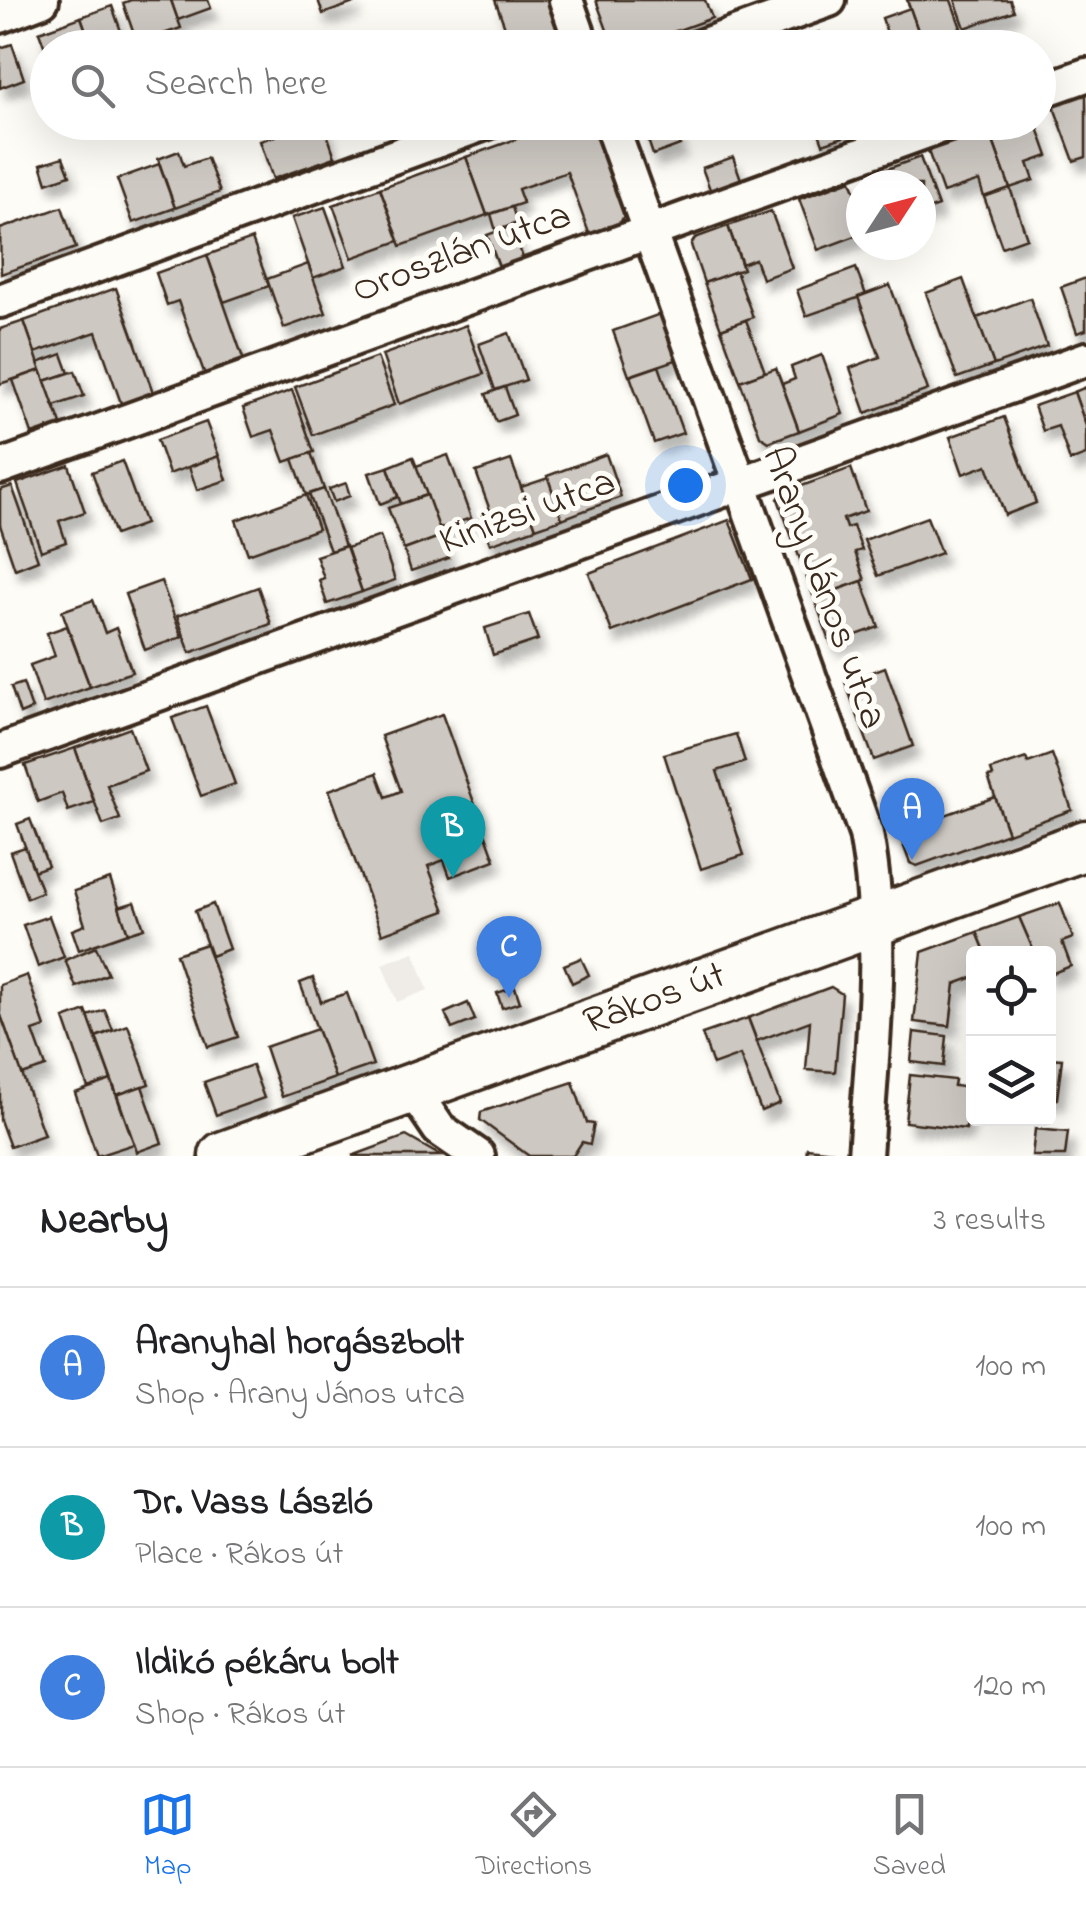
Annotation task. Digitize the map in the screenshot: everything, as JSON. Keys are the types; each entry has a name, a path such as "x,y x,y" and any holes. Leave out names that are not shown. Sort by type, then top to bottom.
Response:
{"street":[{"path":"0,16 42,0"},
{"path":"566,0 577,30"},
{"path":"746,30 829,0"},
{"path":"1056,86 1086,75"},
{"path":"0,300 439,140"},
{"name":"Arany János utca","path":"616,140 866,834 875,882 877,977 865,1156"},
{"name":"Oroszlán utca","path":"0,467 902,140"},
{"name":"Kinizsi utca","path":"0,751 1086,360"},
{"name":"Rákos út","path":"224,1156 1086,845"},
{"path":"412,1088 439,1129 478,1156"}],"shaded area":[{"path":"414,952 428,990 397,1002 382,964"}],"building":[{"path":"171,0 181,28 132,30 123,3"},
{"path":"171,0 208,0 211,8 178,20"},
{"path":"318,0 353,0 354,3 323,14"},
{"path":"495,0 551,0 562,30 506,30"},
{"path":"596,0 705,0 712,18 679,30 607,30"},
{"path":"907,0 951,0 961,28 918,30"},
{"path":"955,0 1010,0 1014,11 965,28"},
{"path":"112,6 121,30 86,30 81,17"},
{"path":"910,8 918,30 886,30 882,18"},
{"path":"81,17 86,30 45,30"},
{"path":"12,44 24,79 0,88 0,48"},
{"path":"1086,90 1086,157 1074,161 1056,113 1056,101"},
{"path":"329,140 335,157 273,179 260,141"},
{"path":"513,140 599,140 625,213 619,226 590,236 567,172 518,189 523,203 487,215 466,157"},
{"path":"648,140 678,140 680,145 653,155"},
{"path":"960,140 993,140 1010,188 984,197 979,181 943,193 928,151"},
{"path":"993,140 1042,140 1048,156 1028,163 1034,180 1010,188"},
{"path":"179,151 184,166 207,158 220,192 175,208 158,159"},
{"path":"63,157 70,175 47,183 41,164"},
{"path":"466,157 487,215 401,246 380,188"},
{"path":"733,157 742,182 711,192 702,168"},
{"path":"920,157 925,170 884,170"},
{"path":"159,164 175,208 133,223 117,179"},
{"path":"846,182 846,240 818,250 799,199"},
{"path":"380,188 399,241 352,258 333,205"},
{"path":"1010,188 1027,238 1002,247 984,197"},
{"path":"62,207 76,248 1,274 0,229"},
{"path":"325,207 346,266 313,278 292,218"},
{"path":"512,207 517,223 496,231 491,214"},
{"path":"771,211 792,268 762,279 755,259 742,264 728,226"},
{"path":"512,226 523,258 499,267 487,235"},
{"path":"728,226 743,269 704,283 691,245 695,238"},
{"path":"252,239 269,286 224,302 207,255"},
{"path":"207,255 244,361 205,375 178,301 167,305 156,273"},
{"path":"308,264 326,313 284,328 267,279"},
{"path":"856,268 866,295 806,316 797,290"},
{"path":"736,271 753,317 721,329 704,283"},
{"path":"1086,278 1086,330 1077,333 1061,287"},
{"path":"963,279 994,365 957,378 926,293"},
{"path":"890,285 928,390 866,413 850,368 880,357 858,297"},
{"path":"116,288 154,395 122,406 96,332 35,353 24,321"},
{"path":"1030,298 1047,346 994,365 977,318"},
{"path":"660,314 676,360 629,376 613,331"},
{"path":"746,320 765,372 740,381 721,329"},
{"path":"24,321 41,370 0,384 0,329"},
{"path":"466,325 484,374 399,404 382,355"},
{"path":"509,333 526,380 495,390 479,344"},
{"path":"62,354 69,373 45,381 38,363"},
{"path":"822,355 843,414 799,431 782,384 795,379 791,367"},
{"path":"377,357 394,405 313,435 295,387"},
{"path":"659,366 683,433 654,443 630,376"},
{"path":"776,368 799,431 769,442 760,436 740,381"},
{"path":"41,370 61,424 32,434 13,380"},
{"path":"75,371 84,396 54,406 45,381"},
{"path":"505,387 515,415 496,422 486,394"},
{"path":"1086,387 1086,426 1074,392"},
{"path":"292,390 314,452 285,462 273,430 253,437 243,408"},
{"path":"1074,392 1086,426 1086,455 1070,461 1058,426 1043,431 1034,406"},
{"path":"1004,417 1036,503 1005,515 987,465 963,474 950,437"},
{"path":"206,422 219,456 169,474 157,440"},
{"path":"311,453 324,489 306,495 293,459"},
{"path":"606,454 621,497 562,519 547,476"},
{"path":"448,455 471,518 439,529 416,466"},
{"path":"219,456 227,480 197,490 189,467"},
{"path":"413,457 427,495 401,504 388,467"},
{"path":"511,460 536,528 490,544 480,517 491,513 476,472"},
{"path":"122,461 145,524 115,535 92,472"},
{"path":"69,465 85,512 59,521 66,542 41,551 17,483"},
{"path":"388,467 398,497 380,504 369,473"},
{"path":"851,468 866,511 843,519 846,528 853,526 862,550 855,552 865,580 814,598 778,499 782,493"},
{"path":"548,478 562,519 536,528 521,487"},
{"path":"346,483 350,496 334,502 329,489"},
{"path":"12,486 38,560 15,569 0,525 0,490"},
{"path":"324,489 345,546 330,551 309,494"},
{"path":"306,495 318,529 248,554 236,520"},
{"path":"427,495 442,536 404,550 388,508"},
{"path":"927,517 941,553 878,576 864,540"},
{"path":"729,520 752,579 612,632 589,573"},
{"path":"380,536 395,580 362,592 347,548"},
{"path":"442,536 449,558 411,571 404,550"},
{"path":"346,546 362,592 327,604 316,556"},
{"path":"161,581 182,637 145,650 125,594"},
{"path":"862,581 879,627 831,644 814,598"},
{"path":"258,587 271,624 190,653 177,616"},
{"path":"93,600 105,633 116,628 132,672 90,687 62,611"},
{"path":"529,614 538,640 493,655 485,628"},
{"path":"67,626 90,687 43,704 30,665 55,656 47,633"},
{"path":"885,667 913,746 874,760 845,682"},
{"path":"23,683 32,709 20,714 11,687"},
{"path":"206,706 235,784 201,796 172,718"},
{"path":"442,714 495,860 450,877 444,860 428,866 445,911 382,934 329,790 377,773 386,797 401,791 381,736"},
{"path":"130,728 146,771 107,785 120,819 103,825 75,748"},
{"path":"736,734 745,762 717,771 744,855 701,869 664,754"},
{"path":"75,748 94,802 68,811 62,793 38,802 25,765"},
{"path":"1052,754 1072,810 1008,833 988,777 993,776 991,770"},
{"path":"995,797 1008,833 917,866 910,863 893,818 932,804 937,818"},
{"path":"30,819 48,866 34,871 17,824"},
{"path":"25,847 42,892 27,898 10,852"},
{"path":"110,879 128,933 79,950 72,930 85,925 74,891"},
{"path":"135,902 144,928 128,933 119,907"},
{"path":"1060,903 1073,938 1062,942 1071,966 1056,972 1056,946 1032,946 1019,917"},
{"path":"213,904 229,949 211,956 195,911"},
{"path":"49,916 64,957 38,967 23,925"},
{"path":"1019,917 1032,946 983,946 977,932"},
{"path":"977,932 983,946 966,946 966,980 955,984 950,1026 914,1022 922,952"},
{"path":"206,944 238,1037 208,1047 176,954"},
{"path":"96,947 108,974 76,987 65,960"},
{"path":"581,958 589,975 572,983 564,965"},
{"path":"27,975 45,1027 33,1031 46,1067 22,1075 0,1013 0,985"},
{"path":"313,978 321,1002 347,993 373,1065 335,1078 300,983"},
{"path":"515,987 520,1002 502,1008 497,993"},
{"path":"831,987 842,994 835,1072 806,1070 810,1021 757,1041 748,1018"},
{"path":"468,1003 475,1020 452,1029 445,1013"},
{"path":"105,1010 113,1030 96,1037 88,1016"},
{"path":"86,1011 111,1080 88,1088 64,1019"},
{"path":"0,1013 44,1135 10,1147 0,1120"},
{"path":"748,1018 780,1103 761,1111 740,1055 713,1065 702,1034"},
{"path":"128,1025 149,1084 117,1095 96,1037"},
{"path":"317,1029 335,1078 282,1097 265,1047"},
{"path":"914,1032 947,1036 944,1066 911,1062"},
{"path":"1056,1059 1062,1059 1056,1099"},
{"path":"252,1065 264,1098 216,1115 204,1082"},
{"path":"910,1075 955,1080 954,1086 966,1087 966,1129 905,1122"},
{"path":"111,1080 134,1144 97,1156 75,1093"},
{"path":"573,1082 587,1123 594,1124 590,1144 582,1142 573,1156 529,1156 480,1120 481,1112"},
{"path":"142,1086 162,1143 137,1152 117,1095"},
{"path":"1035,1129 1068,1132 1065,1156 1032,1156"},
{"path":"406,1136 441,1156 352,1156"},
{"path":"807,1148 834,1151 834,1156 806,1156"}],"place":[{"name":"Aranyhal horgászbolt","path":"912,860"},
{"name":"Dr. Vass László","path":"453,878"},
{"name":"Ildikó pékáru bolt","path":"509,998"}]}
